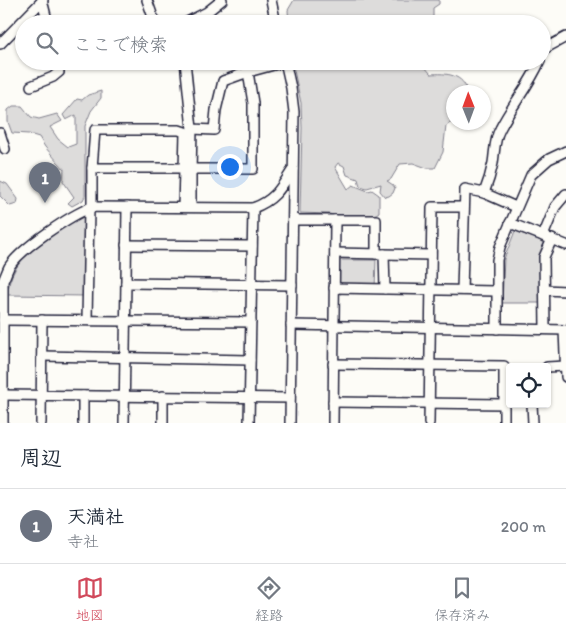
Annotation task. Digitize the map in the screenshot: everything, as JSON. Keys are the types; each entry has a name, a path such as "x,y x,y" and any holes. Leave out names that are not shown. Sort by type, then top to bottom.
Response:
{"street":[{"path":"43,0 46,15"},
{"path":"28,15 43,0"},
{"path":"147,0 152,15"},
{"path":"201,15 222,0"},
{"path":"271,0 274,15"},
{"path":"0,44 15,29"},
{"path":"551,45 566,37"},
{"path":"31,86 53,77 60,72 59,70"},
{"path":"186,70 192,129 187,207"},
{"path":"192,129 214,130 216,110 223,81 255,70"},
{"path":"287,70 294,112 290,423"},
{"path":"484,193 495,152 494,144 500,129 536,70"},
{"path":"92,168 188,170 253,168 253,102 248,72"},
{"path":"87,320 90,207 95,130 179,130 184,132 188,170"},
{"path":"0,133 5,149"},
{"path":"497,328 497,255 516,206 531,175 549,159 566,151"},
{"path":"3,423 2,281 9,267 22,253 71,216 90,207 253,208 264,204 280,191 293,169"},
{"path":"462,290 465,189 484,193 516,206"},
{"path":"545,329 544,257 555,207 566,194"},
{"path":"124,423 126,207"},
{"path":"429,423 432,207 464,207"},
{"path":"249,423 253,208"},
{"path":"293,220 376,220 384,289"},
{"path":"333,423 335,220"},
{"path":"510,223 566,245"},
{"path":"126,245 252,246"},
{"path":"335,254 432,255"},
{"path":"126,283 292,285"},
{"path":"334,288 496,291"},
{"path":"545,290 566,291"},
{"path":"3,320 251,322"},
{"path":"41,423 42,320"},
{"path":"291,325 565,330 566,377"},
{"path":"42,356 250,360"},
{"path":"333,364 504,366 504,423"},
{"path":"551,367 565,366"},
{"path":"3,395 290,398"},
{"path":"83,396 83,423"},
{"path":"163,396 163,423"},
{"path":"333,402 504,404"},
{"path":"532,408 533,423"}],"shaded area":[{"path":"294,0 439,0 439,4 433,8 433,15 288,15 288,10"},
{"path":"294,70 427,70 431,74 454,76 464,85 446,85 446,126 443,152 435,168 427,168 413,163 400,164 391,179 387,181 395,188 393,193 385,197 380,191 381,184 367,188 360,186 358,179 347,175 344,166 338,163 335,167 348,189 353,185 368,191 372,190 379,195 379,212 369,217 357,218 329,214 300,213 301,103"},
{"path":"101,91 101,98 91,111 85,126 85,196 83,200 72,206 68,203 74,197 63,181 64,169 39,137 29,134 12,133 8,122 8,110 13,106 22,106 31,117 39,119 57,114 62,121 50,127 58,139 68,147 76,144 76,115 66,120 63,115 77,99 82,100 88,95"},
{"path":"0,181 7,184 18,199 17,204 10,206 0,196"},
{"path":"84,214 87,217 86,296 8,295 15,269 24,258 47,237"},
{"path":"515,231 545,242 541,258 541,303 502,303 504,259"},
{"path":"333,260 376,260 375,288 332,288"}],"place":[{"name":"天満社","path":"45,203"}]}
